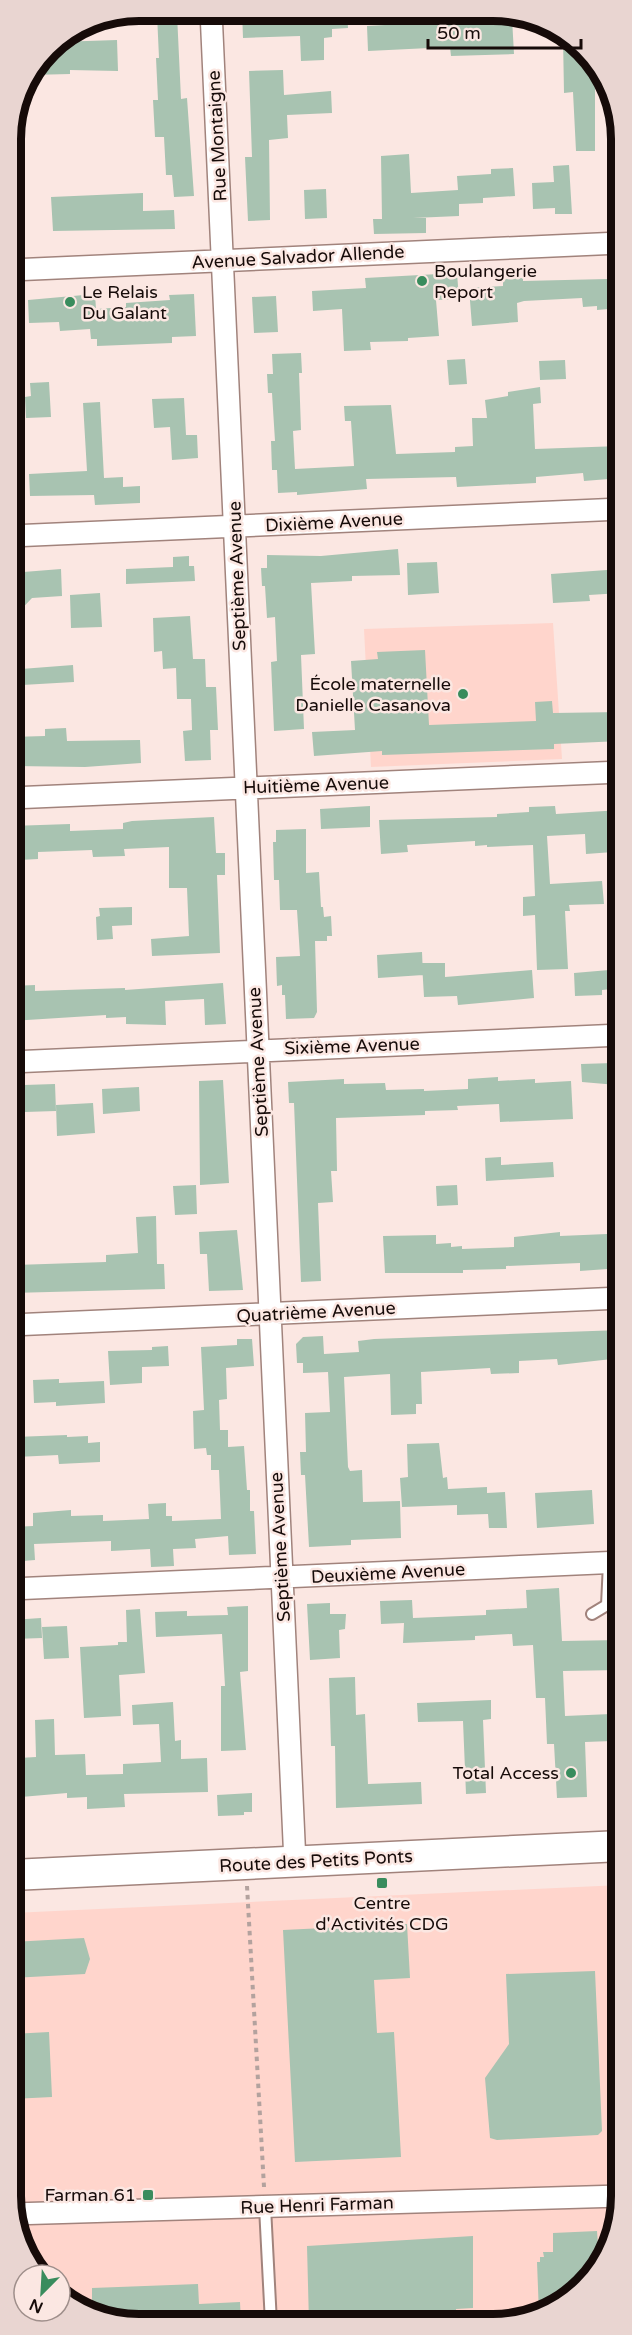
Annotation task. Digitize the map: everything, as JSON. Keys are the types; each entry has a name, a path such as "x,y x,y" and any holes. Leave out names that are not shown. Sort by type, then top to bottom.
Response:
{"main road":[{"name":"Route des Petits Ponts","path":"21,1875 611,1847"}],"street":[{"name":"Rue Montaigne","path":"212,21 224,261"},
{"name":"Avenue Salvador Allende","path":"21,270 611,243"},
{"name":"Septième Avenue","path":"224,261 245,789 295,1863"},
{"name":"Dixième Avenue","path":"21,536 611,509"},
{"name":"Huitième Avenue","path":"21,798 611,772"},
{"name":"Sixième Avenue","path":"21,1062 611,1035"},
{"name":"Quatrième Avenue","path":"21,1325 611,1298"},
{"name":"Deuxième Avenue","path":"21,1589 611,1563"},
{"name":"Rue Henri Farman","path":"23,2214 611,2196"}],"lane":[{"path":"592,1614 607,1605 611,1584"},
{"path":"265,2207 271,2314"}],"path":[{"path":"246,1864 265,2207"}],"shaded area":[{"name":"École maternelle Danielle Casanova","path":"553,623 562,759 371,767 364,629"},
{"path":"611,1885 611,2204 609,2219 599,2248 587,2268 565,2290 545,2302 524,2310 493,2314 131,2314 116,2312 94,2305 72,2293 72,2263 42,2263 25,2227 21,2196 21,1913"}],"building":[{"path":"157,21 177,21 181,99 187,98 194,196 174,197 172,175 166,175 164,137 155,137 153,100 158,100 156,58 159,58"},
{"path":"242,21 348,21 348,28 332,29 332,37 324,38 324,60 301,61 300,36 243,38"},
{"path":"458,21 512,23 514,54 451,56 450,47 368,51 367,26"},
{"path":"117,40 118,71 70,70 70,74 40,75 50,61 72,41"},
{"path":"563,44 587,67 595,80 595,151 576,151 573,92 564,93"},
{"path":"283,70 284,95 331,91 332,113 287,115 288,138 269,140 270,220 248,221 245,157 252,157 249,71"},
{"path":"409,154 411,193 458,190 457,176 491,174 491,169 513,168 515,196 483,198 483,203 459,204 459,216 413,218 426,218 426,233 374,234 373,219 382,219 381,156"},
{"path":"569,165 572,214 555,214 555,208 533,209 532,183 554,182 553,166"},
{"path":"326,189 327,218 305,219 304,190"},
{"path":"143,193 143,211 174,210 175,229 53,231 51,197"},
{"path":"457,273 459,299 436,300 439,336 408,338 408,341 370,342 371,350 344,351 342,309 313,311 312,291 366,288 365,278"},
{"path":"523,278 523,281 607,279 607,287 611,287 611,309 597,310 597,306 583,307 582,298 524,301 517,303 518,322 472,326 469,288 503,286 503,279"},
{"path":"95,294 96,309 126,307 126,303 170,300 169,295 194,294 196,336 172,337 172,343 97,346 97,339 91,339 90,329 60,331 59,322 29,323 28,300"},
{"path":"276,296 278,332 254,333 252,297"},
{"path":"301,353 302,373 299,373 301,430 293,431 295,469 354,466 351,421 345,421 344,406 391,405 396,454 455,452 455,447 473,446 472,418 487,418 485,400 508,396 508,392 540,387 541,403 533,404 535,449 611,446 611,479 584,481 583,473 536,477 536,483 457,487 456,477 366,479 367,489 297,495 297,492 278,493 277,470 272,470 271,441 275,441 272,393 268,393 267,374 273,374 272,354"},
{"path":"465,359 467,384 449,385 447,360"},
{"path":"565,360 566,379 540,380 539,361"},
{"path":"49,382 51,417 26,418 25,397 31,396 30,383"},
{"path":"184,398 186,435 197,435 198,458 172,460 170,427 154,428 152,399"},
{"path":"100,402 104,478 123,477 123,487 140,486 140,503 95,505 94,495 30,496 29,474 87,471 83,403"},
{"path":"398,549 400,575 352,576 352,581 311,583 315,654 301,655 304,729 274,731 271,662 277,661 275,617 267,618 265,586 262,586 261,568 267,568 267,555 321,556"},
{"path":"189,556 189,566 194,566 195,581 126,584 126,569 173,567 173,557"},
{"path":"437,562 439,593 408,595 407,563"},
{"path":"61,569 62,596 32,598 21,610 21,572"},
{"path":"611,570 611,594 589,595 590,601 553,603 551,574"},
{"path":"100,593 102,627 71,628 70,595"},
{"path":"190,616 193,659 205,659 206,687 216,687 218,730 210,730 211,760 185,761 183,731 192,730 191,699 177,699 176,668 163,669 162,651 154,652 153,618"},
{"path":"425,650 429,725 536,721 535,702 552,701 553,713 611,712 611,741 554,744 554,749 382,755 382,751 314,756 312,732 355,730 351,661 378,659 377,652"},
{"path":"73,665 74,682 22,685 21,669"},
{"path":"66,728 67,741 140,740 141,763 85,767 21,766 21,737 45,736 45,729"},
{"path":"370,806 370,827 321,829 320,809"},
{"path":"555,806 556,814 611,811 611,852 586,854 585,834 547,836 550,884 602,881 604,904 569,905 570,911 565,911 568,969 537,970 535,915 523,916 523,897 535,896 533,845 487,847 487,845 475,846 475,841 407,845 408,852 381,854 379,820 497,817 497,814 529,812 529,807"},
{"path":"214,817 216,853 225,853 225,875 217,875 220,953 152,956 151,939 189,936 187,888 169,888 169,847 124,849 125,856 93,857 92,850 38,852 38,859 21,860 21,826 70,824 70,831 123,829 123,823"},
{"path":"306,829 306,873 319,872 321,907 323,907 324,917 331,916 332,936 327,936 327,941 315,941 317,1012 314,1018 286,1019 285,995 282,995 282,985 277,986 276,957 300,956 297,910 280,910 279,880 274,880 273,842 276,842 276,830"},
{"path":"132,907 132,925 112,926 113,939 97,940 96,917 100,916 99,908"},
{"path":"422,952 423,975 378,978 377,955"},
{"path":"422,963 445,963 445,977 532,970 534,998 458,1005 457,996 424,997"},
{"path":"611,970 611,989 602,990 602,995 575,996 574,973"},
{"path":"223,983 226,1024 205,1025 204,999 165,1001 166,1025 126,1024 126,1017 106,1018 106,1015 21,1020 21,986 35,985 35,991 125,988 125,990"},
{"path":"611,1063 611,1084 582,1082 581,1064"},
{"path":"498,1077 498,1081 535,1079 535,1083 571,1081 573,1119 500,1122 499,1104 457,1106 458,1110 425,1111 425,1115 336,1118 337,1171 331,1171 333,1202 318,1203 321,1281 301,1282 294,1103 289,1103 288,1082 344,1079 344,1084 385,1083 386,1090 424,1089 424,1091 468,1089 468,1079"},
{"path":"223,1080 229,1183 200,1185 199,1081"},
{"path":"55,1084 56,1111 25,1112 24,1085"},
{"path":"139,1087 140,1111 103,1114 102,1089"},
{"path":"93,1103 95,1133 57,1136 56,1105"},
{"path":"501,1157 501,1165 553,1162 554,1177 486,1181 485,1158"},
{"path":"196,1185 197,1214 175,1215 173,1186"},
{"path":"457,1185 458,1205 437,1206 436,1186"},
{"path":"156,1216 157,1264 164,1264 165,1289 21,1293 21,1265 106,1262 106,1255 138,1253 136,1217"},
{"path":"237,1230 243,1290 209,1291 207,1254 200,1254 199,1232"},
{"path":"560,1232 560,1236 607,1234 608,1241 611,1241 611,1269 580,1271 580,1263 506,1266 506,1269 463,1270 463,1273 385,1273 383,1236 436,1235 436,1244 451,1243 451,1247 462,1246 462,1249 514,1247 514,1237"},
{"path":"611,1330 611,1359 558,1365 557,1359 519,1361 519,1373 491,1374 490,1368 421,1372 422,1404 416,1404 416,1414 391,1415 390,1374 344,1377 348,1467 350,1471 362,1470 363,1502 400,1501 401,1538 351,1540 351,1545 309,1547 305,1475 301,1475 300,1452 306,1452 305,1413 330,1412 328,1372 303,1373 303,1363 297,1363 296,1344 303,1337 323,1336 324,1354 359,1352 358,1341"},
{"path":"237,1339 252,1339 254,1366 226,1368 227,1399 219,1400 220,1430 228,1430 228,1447 244,1446 247,1490 250,1490 250,1511 254,1511 256,1554 229,1555 228,1536 195,1539 196,1548 173,1549 174,1566 151,1567 150,1549 111,1551 111,1541 34,1544 35,1560 21,1561 21,1527 33,1526 33,1513 71,1510 71,1516 103,1515 103,1521 149,1519 148,1504 166,1503 166,1516 172,1516 172,1521 221,1519 219,1470 211,1470 211,1455 207,1455 206,1448 194,1449 193,1411 204,1410 201,1347 237,1345"},
{"path":"168,1346 169,1366 142,1367 142,1383 110,1385 108,1351 152,1350 152,1347"},
{"path":"59,1379 59,1383 104,1381 105,1403 56,1406 56,1402 34,1403 33,1380"},
{"path":"88,1436 88,1443 100,1442 100,1462 59,1464 58,1455 21,1457 21,1437"},
{"path":"439,1443 443,1478 447,1477 448,1489 487,1487 487,1493 505,1492 507,1528 489,1528 488,1514 457,1515 457,1505 402,1507 400,1478 408,1477 407,1444"},
{"path":"592,1490 594,1524 537,1528 535,1493"},
{"path":"559,1588 562,1641 611,1640 611,1670 563,1671 565,1716 611,1714 611,1741 585,1742 587,1797 557,1798 554,1744 547,1744 545,1698 536,1698 533,1645 513,1646 512,1634 475,1636 475,1640 403,1643 404,1623 381,1624 380,1601 412,1600 413,1618 486,1615 486,1610 527,1608 526,1590"},
{"path":"330,1603 330,1614 346,1614 345,1629 339,1630 340,1658 310,1660 307,1604"},
{"path":"248,1606 248,1671 240,1672 246,1750 221,1751 221,1686 225,1686 222,1634 156,1637 155,1612 187,1611 187,1616 228,1615 227,1607"},
{"path":"140,1609 145,1673 119,1675 121,1716 84,1718 80,1647 118,1645 118,1642 127,1642 126,1610"},
{"path":"41,1618 42,1638 21,1639 21,1619"},
{"path":"67,1626 69,1658 44,1659 42,1627"},
{"path":"355,1677 356,1715 365,1714 368,1784 421,1782 422,1804 336,1808 335,1746 331,1746 329,1678"},
{"path":"491,1700 491,1719 483,1720 486,1793 466,1794 463,1721 418,1722 417,1703"},
{"path":"173,1702 175,1741 181,1740 181,1759 207,1758 208,1792 124,1794 125,1807 87,1809 87,1797 67,1798 67,1793 21,1797 21,1758 36,1757 35,1720 54,1719 55,1755 85,1754 86,1775 123,1774 123,1764 161,1762 159,1724 133,1725 132,1705"},
{"path":"252,1793 252,1812 244,1812 244,1815 218,1816 217,1795"},
{"path":"407,1924 410,1978 374,1980 377,2033 394,2032 401,2157 295,2162 283,1930"},
{"path":"84,1938 90,1959 85,1974 21,1978 21,1942"},
{"path":"595,1971 602,2131 598,2135 497,2140 490,2138 485,2078 509,2044 506,1974"},
{"path":"49,2032 52,2097 21,2099 21,2034"},
{"path":"597,2231 598,2249 587,2268 565,2290 539,2305 537,2262 540,2262 540,2257 544,2257 543,2252 553,2252 553,2233"},
{"path":"473,2236 473,2308 456,2309 456,2314 309,2314 307,2246"},
{"path":"198,2284 199,2304 240,2302 241,2314 116,2312 92,2304 92,2288"}],"place":[{"name":"Boulangerie Report","path":"422,281"},
{"name":"Le Relais Du Galant","path":"70,302"},
{"name":"École maternelle Danielle Casanova","path":"463,694"},
{"name":"Total Access","path":"571,1773"},
{"name":"Centre d'Activités CDG","path":"382,1883"},
{"name":"Farman 61","path":"148,2195"}]}
